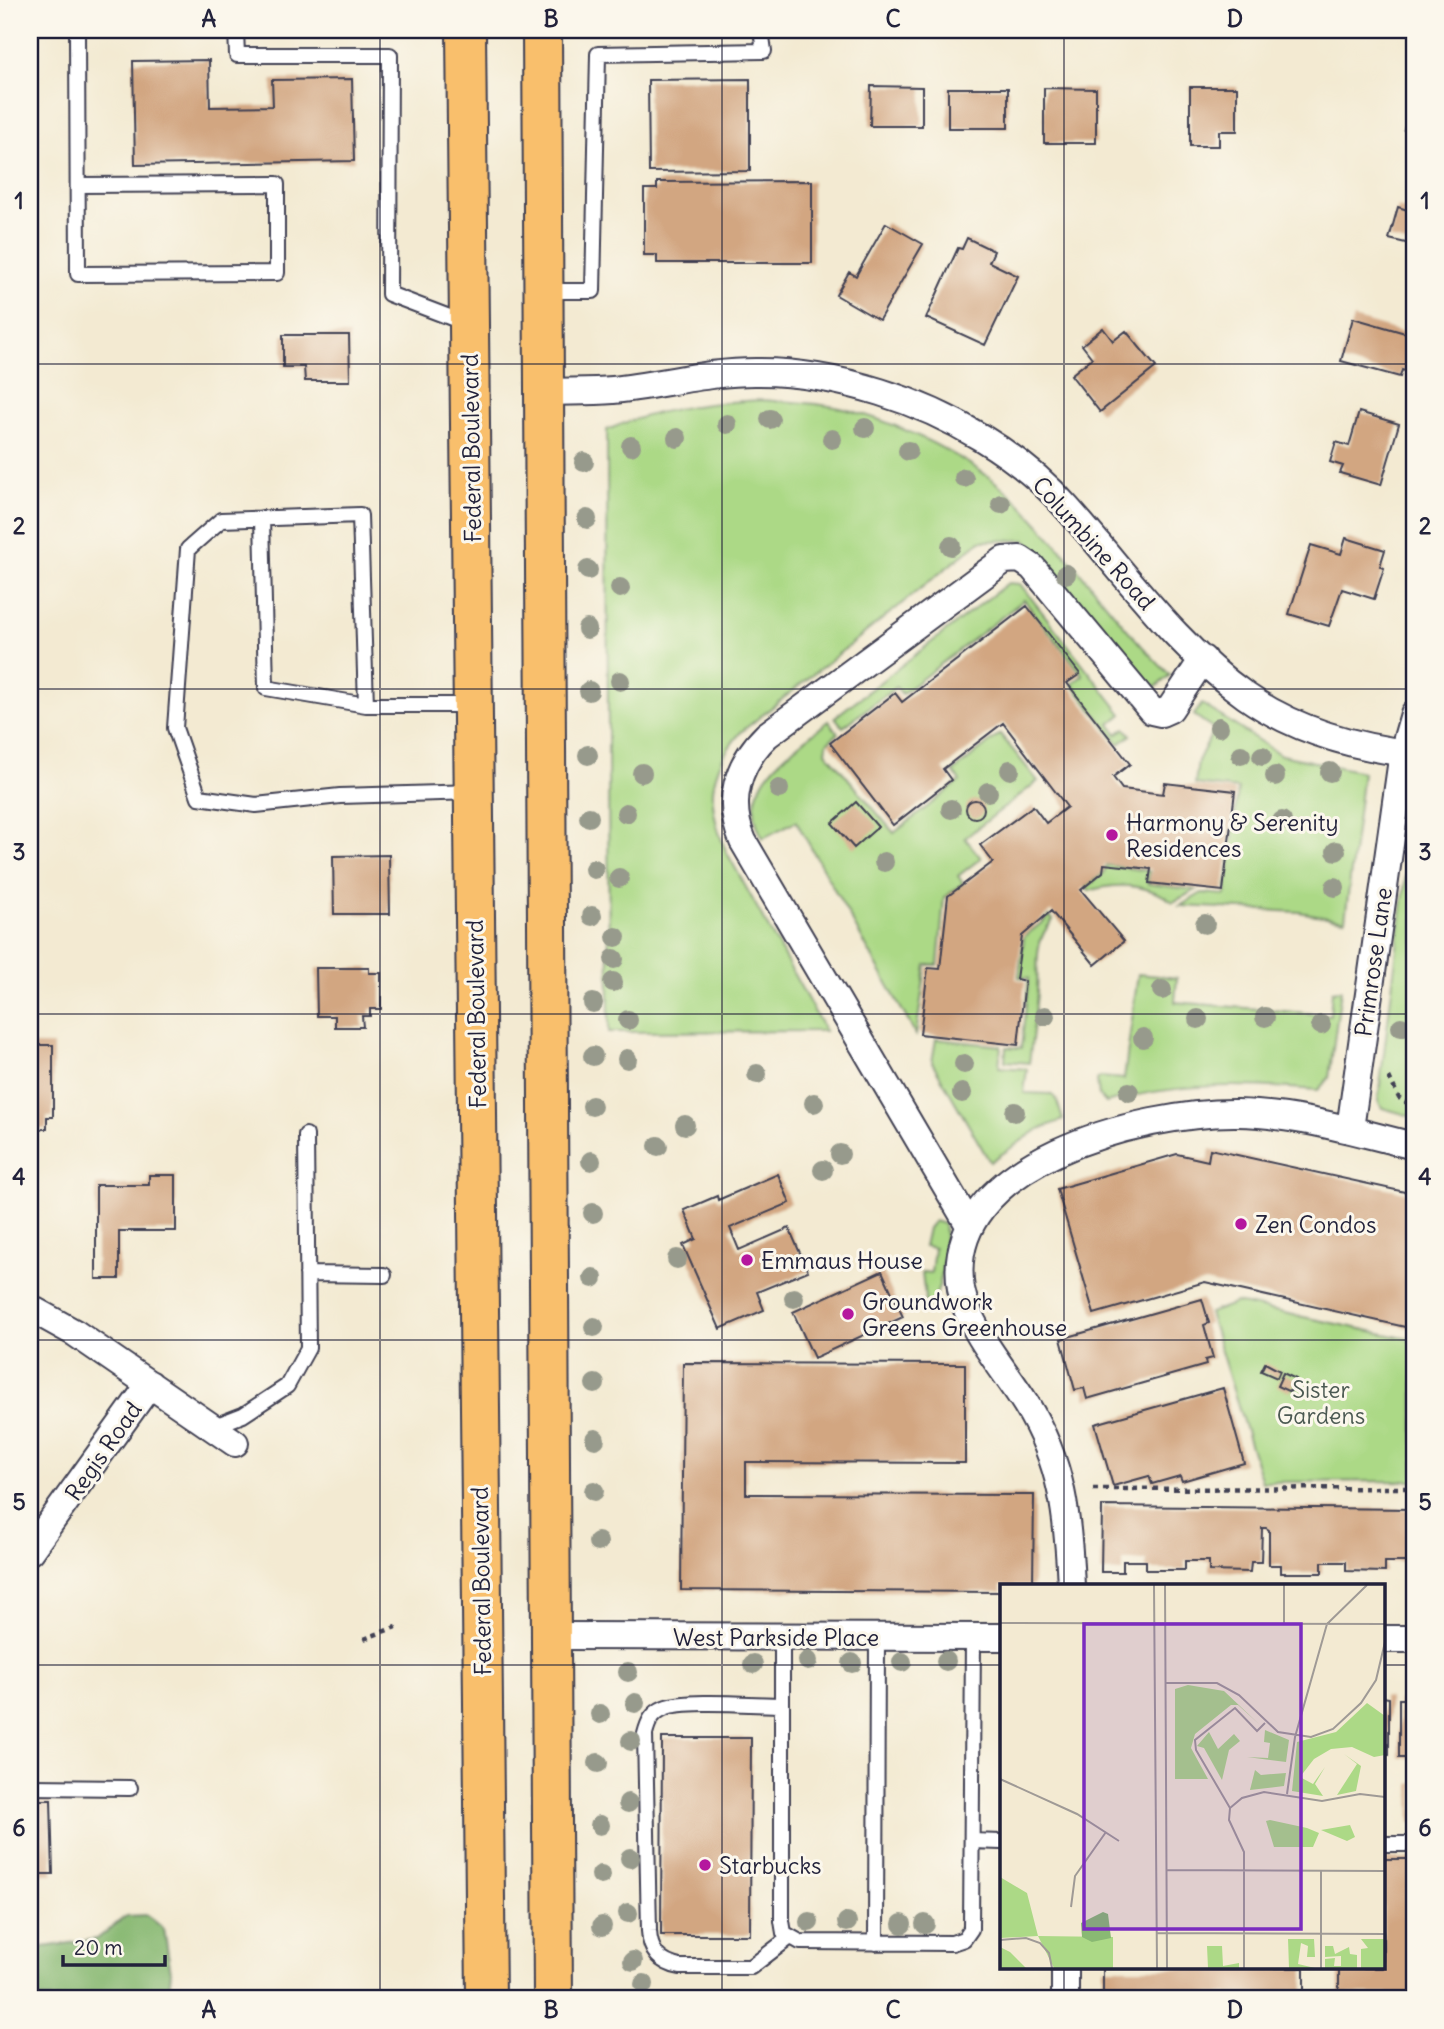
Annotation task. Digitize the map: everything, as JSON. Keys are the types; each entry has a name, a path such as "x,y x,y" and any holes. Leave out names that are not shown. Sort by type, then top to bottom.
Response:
{"main road":[{"name":"Federal Boulevard","path":"466,30 485,1999"},
{"path":"542,30 553,1999"}],"street":[{"name":"Columbine Road","path":"544,392 613,390 759,372 803,374 882,393 944,418 1007,455 1031,473 1066,506 1123,574 1203,659 1246,696 1290,722 1363,746 1409,753"},
{"path":"969,1225 743,841 735,807 742,769 767,735 1004,560 1020,559 1032,567 1152,712 1161,713 1170,709 1203,659"},
{"name":"Primrose Lane","path":"1350,1129 1414,713"},
{"path":"1070,1584 1067,1512 1053,1454 965,1303 960,1269 969,1225 1000,1189 1038,1162 1068,1147 1138,1125 1195,1114 1280,1115 1350,1129 1414,1146"},
{"path":"30,1308 75,1333 235,1443"},
{"name":"Regis Road","path":"30,1551 150,1384"},
{"name":"West Parkside Place","path":"551,1636 1000,1637"},
{"path":"1384,1639 1414,1639"},
{"path":"1065,1969 1065,1999"}],"lane":[{"path":"77,30 78,274 278,273 277,184 78,185"},
{"path":"236,30 237,55 390,55 389,294 469,324"},
{"path":"543,291 593,291 598,54 764,51 761,30"},
{"path":"366,705 360,515 221,520 188,549 175,728 199,797 256,805 340,796 474,792"},
{"path":"262,519 266,688 366,705 473,705"},
{"path":"212,1427 243,1415 287,1387 308,1348 306,1135"},
{"path":"307,1274 384,1275"},
{"path":"782,1637 782,1921 789,1938 800,1942 876,1943 952,1943 968,1934 972,1922 973,1637"},
{"path":"876,1943 877,1637"},
{"path":"782,1705 671,1706 653,1715 645,1734 649,1931 653,1951 669,1965 680,1967 751,1967 789,1938"},
{"path":"30,1787 130,1788"},
{"path":"972,1841 1000,1842"},
{"path":"1384,1844 1414,1844"}],"path":[{"path":"1388,1063 1393,1088 1399,1098 1414,1107"},
{"path":"1093,1489 1414,1488"},
{"path":"364,1639 401,1625"}],"green space":[{"path":"760,400 820,404 862,414 910,432 981,471 1001,486 1038,523 1130,633 1170,675 1156,687 1148,684 1026,540 980,541 741,732 730,746 716,774 713,803 726,851 825,1031 609,1032 607,430 644,416 682,408"},
{"path":"1008,583 1020,584 1122,714 1110,724 1117,734 1125,728 1131,735 1119,744 1072,684 1083,675 1024,600 902,694 896,687 843,727 835,717"},
{"path":"1202,704 1281,755 1363,772 1345,920 1299,912 1180,906 1202,893 1226,895 1238,789 1195,784 1198,761 1214,729 1194,715"},
{"path":"829,721 838,733 827,743 826,752 894,833 960,781 953,772 1000,734 1038,781 965,838 981,858 958,876 963,883 944,898 938,965 926,965 916,1035 796,821 763,838 756,819 755,801 771,770"},
{"path":"1414,811 1414,1117 1382,1108 1378,1101"},
{"path":"1106,865 1149,871 1148,884 1196,890 1173,902 1153,891 1133,886 1111,886 1089,891 1086,887 1104,873"},
{"path":"1050,916 1053,920 1039,946 1029,1063 1005,1061 1006,1047 1021,1048 1029,978 1019,977 1024,937"},
{"path":"1138,974 1177,978 1175,1002 1330,1015 1332,991 1341,990 1329,1078 1318,1090 1211,1086 1159,1091 1106,1103 1099,1095 1097,1080 1100,1077 1124,1079"},
{"path":"936,1039 1001,1046 999,1067 1027,1069 1024,1093 1050,1094 1056,1098 1063,1120 1039,1129 990,1162 932,1062"},
{"path":"934,1221 944,1224 944,1256 936,1294 926,1308 922,1272 931,1273 934,1248 924,1246 928,1228"},
{"name":"Sister Gardens","path":"1236,1303 1414,1340 1414,1481 1262,1482 1209,1313"},
{"path":"147,1915 164,1929 171,1972 168,1999 30,1999 30,1958 37,1948 97,1939 126,1916"}],"building":[{"path":"209,60 210,107 273,106 272,80 352,79 354,161 135,165 133,61"},
{"path":"750,79 750,171 649,172 648,80"},
{"path":"871,86 922,87 922,126 870,126"},
{"path":"1190,87 1237,87 1237,131 1219,131 1219,146 1190,146"},
{"path":"948,88 1008,88 1008,128 948,128"},
{"path":"1044,88 1096,89 1096,143 1044,143"},
{"path":"30,94 34,94 34,123 30,123"},
{"path":"1414,98 1414,133 1404,130"},
{"path":"812,181 812,263 657,263 657,255 644,255 644,189 657,189 657,182"},
{"path":"1398,207 1414,212 1414,254 1408,253 1410,244 1389,239"},
{"path":"886,223 923,244 879,320 836,295 849,272 856,276"},
{"path":"967,238 994,251 989,262 1018,276 985,345 926,318 958,248 962,249"},
{"path":"1353,318 1412,335 1409,345 1414,346 1413,373 1402,370 1400,377 1341,361"},
{"path":"1103,328 1113,341 1126,331 1156,367 1100,412 1071,375 1092,358 1082,345"},
{"path":"283,335 349,335 350,381 305,381 304,367 283,367"},
{"path":"1359,412 1399,424 1381,485 1340,473 1343,466 1330,462 1336,442 1349,446"},
{"path":"1346,538 1385,550 1380,566 1384,568 1374,599 1342,589 1329,626 1289,614 1311,545 1341,554"},
{"name":"Harmony & Serenity Residences","path":"1027,606 1080,674 1067,683 1130,764 1113,777 1122,789 1163,794 1165,783 1235,791 1223,891 1149,883 1151,869 1104,864 1103,872 1081,890 1124,941 1095,965 1051,911 1022,936 1016,979 1025,981 1018,1045 920,1034 928,968 940,969 948,896 993,862 980,845 1033,806 1046,823 1067,807 1003,723 943,769 951,780 893,825 830,743 895,693 902,702"},
{"path":"975,800 981,803 984,809 981,815 975,818 969,815 966,809 969,803"},
{"path":"856,802 878,827 854,848 832,823"},
{"path":"389,855 390,914 334,914 333,856"},
{"path":"316,968 369,968 369,973 381,973 381,1009 370,1009 370,1016 362,1016 363,1027 335,1027 335,1016 317,1016"},
{"path":"31,1045 53,1045 53,1117 47,1117 47,1129 30,1129"},
{"name":"Zen Condos","path":"1210,1149 1414,1194 1414,1329 1205,1282 1094,1314 1057,1189 1177,1154 1208,1161"},
{"name":"Emmaus House","path":"778,1174 790,1203 730,1228 739,1250 789,1228 808,1271 757,1292 764,1310 720,1329 683,1245 696,1239 684,1210 717,1196 718,1200"},
{"path":"149,1175 176,1175 176,1231 119,1231 119,1279 96,1279 96,1185 149,1185"},
{"name":"Groundwork Greens Greenhouse","path":"882,1271 903,1317 814,1358 793,1312"},
{"path":"1202,1299 1209,1323 1204,1325 1213,1358 1205,1360 1206,1365 1087,1399 1084,1388 1075,1390 1061,1339"},
{"path":"683,1363 965,1364 965,1463 746,1462 746,1494 1034,1495 1033,1584 1000,1584 1000,1592 681,1590"},
{"path":"1265,1363 1280,1371 1277,1378 1261,1371"},
{"path":"1283,1373 1296,1379 1290,1392 1277,1386"},
{"path":"1223,1388 1244,1463 1182,1481 1180,1476 1152,1484 1149,1476 1113,1486 1095,1424"},
{"path":"1102,1506 1414,1509 1414,1573 1408,1573 1409,1562 1385,1562 1385,1572 1346,1571 1346,1562 1322,1562 1322,1573 1281,1573 1281,1565 1269,1565 1269,1530 1266,1528 1262,1528 1261,1562 1251,1562 1250,1572 1209,1571 1209,1561 1185,1561 1185,1570 1146,1570 1146,1561 1123,1561 1123,1572 1101,1572"},
{"path":"1384,1697 1389,1698 1389,1755 1384,1755"},
{"path":"1399,1699 1414,1699 1414,1758 1399,1758"},
{"path":"662,1738 751,1738 750,1935 661,1935"},
{"path":"1410,1783 1414,1783 1414,1823 1411,1823"},
{"path":"30,1800 51,1800 53,1874 30,1874"},
{"path":"1384,1859 1414,1859 1414,1994 1339,1994 1339,1969 1384,1969"},
{"path":"1103,1969 1304,1969 1304,1994 1103,1994"}],"place":[{"name":"Harmony & Serenity Residences","path":"1112,835"},
{"name":"Zen Condos","path":"1241,1224"},
{"name":"Emmaus House","path":"747,1260"},
{"name":"Groundwork Greens Greenhouse","path":"848,1314"},
{"name":"Starbucks","path":"705,1865"}]}
